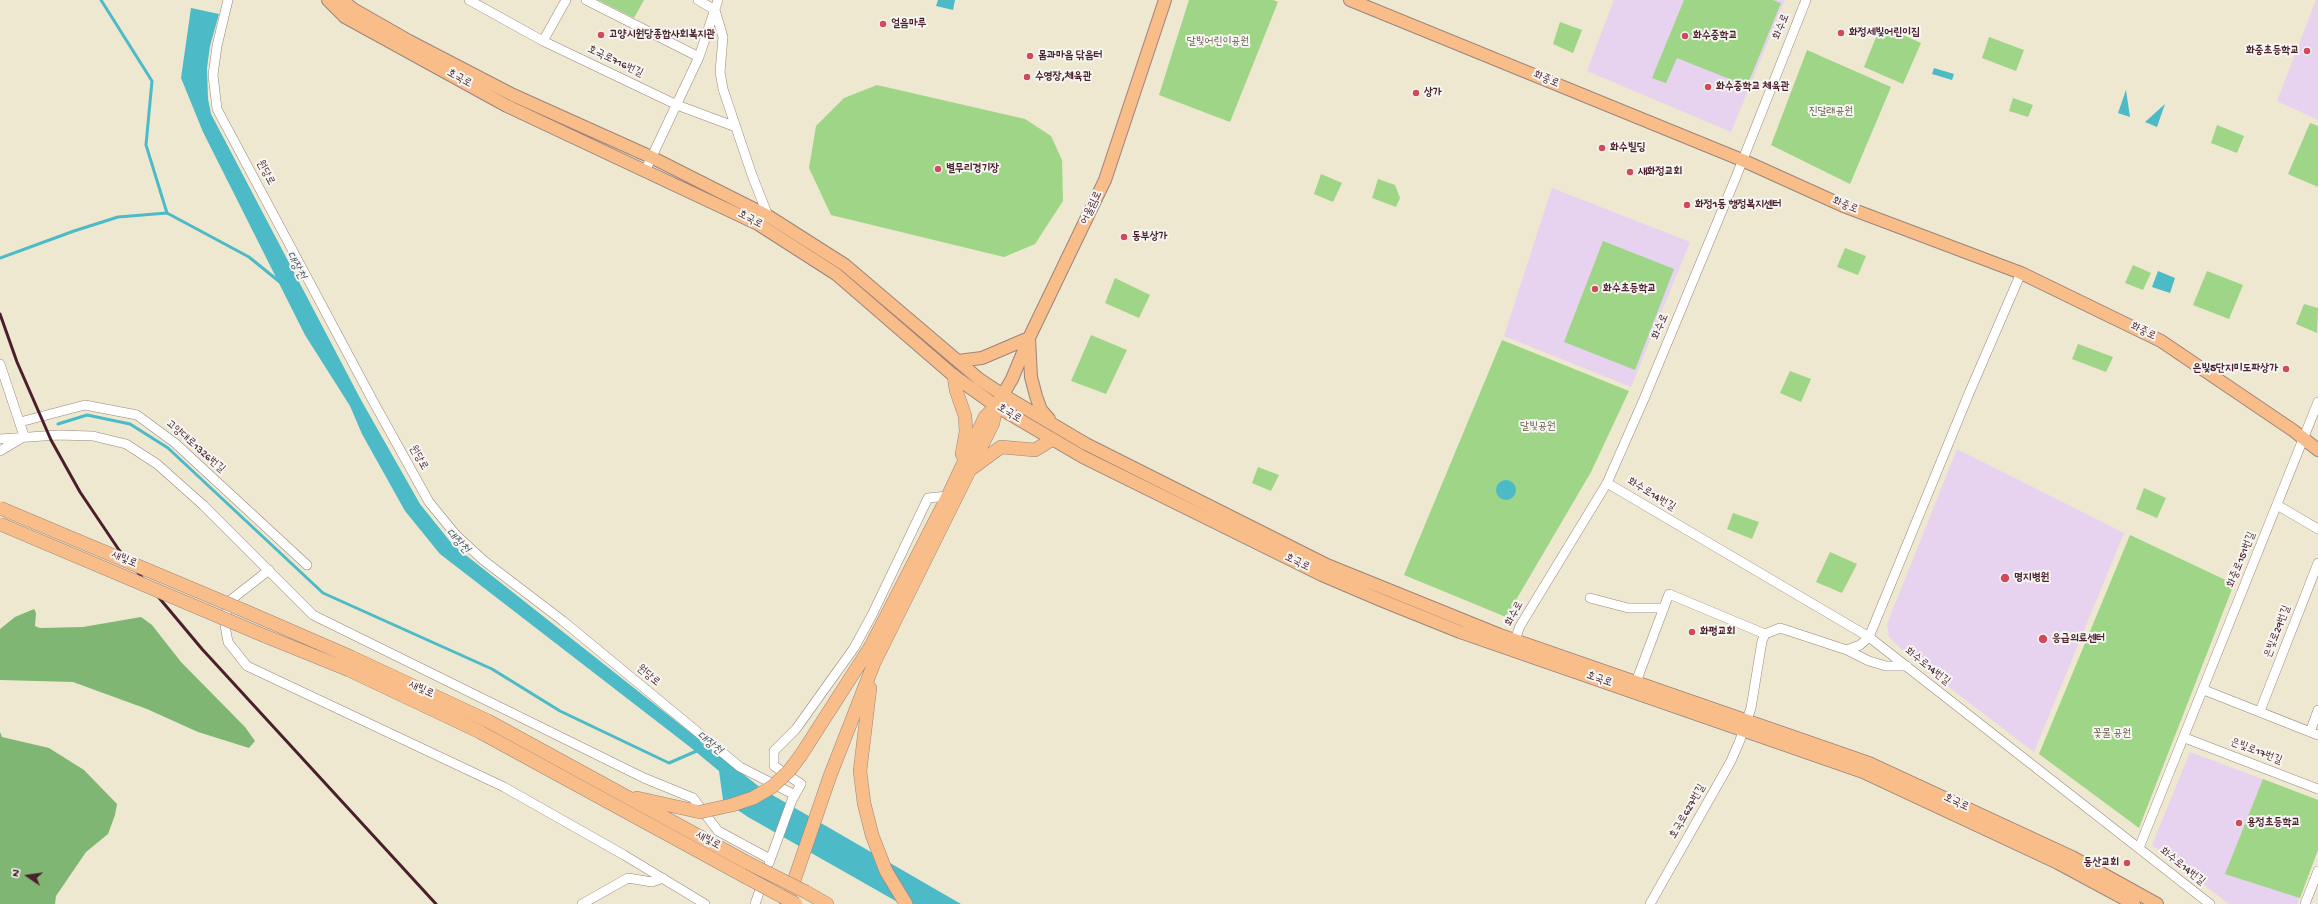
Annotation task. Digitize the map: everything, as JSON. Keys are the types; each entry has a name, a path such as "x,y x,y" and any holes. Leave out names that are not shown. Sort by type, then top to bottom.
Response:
{"highway":[{"path":"954,376 956,390 965,416 966,432 962,448 967,465"},
{"path":"619,793 700,812 732,806 753,798 772,786 789,771 801,756 871,646 948,496 993,424 996,406"},
{"path":"826,775 874,662 967,465 1001,447 1035,450 1051,440"},
{"name":"새빛로","path":"0,508 352,657 488,721 748,863 827,904"},
{"name":"새빛로","path":"0,524 349,670 480,732 796,904"},
{"path":"786,904 792,877 826,775 890,609"},
{"path":"874,662 864,729 860,771 864,803 872,835 886,871 906,904"},
{"path":"779,904 792,877"}],"main road":[{"name":"호국로","path":"328,0 345,17 507,106 646,169 758,224 836,274 954,376 996,406 1051,440 1322,575 1460,632 1513,645 1636,682 1863,772 2058,863 2134,904"},
{"name":"호국로","path":"342,0 353,9 409,41 513,96 651,157 768,216 845,265 958,361 1002,395 1086,444 1326,565 1513,645 1746,725 1869,763 2072,858 2157,904"},
{"name":"어울림로","path":"996,406 1012,379 1029,338 1106,180 1165,0"},
{"name":"화중로","path":"1350,0 1742,160 1846,207 2021,273 2161,341 2305,439 2318,450"},
{"path":"958,361 982,358 1029,338 1031,377 1036,396 1041,410 1054,425"}],"street":[{"name":"원당로","path":"228,0 217,46 213,76 217,109 373,401 429,502 456,535 484,560 563,621 740,767 793,797"},
{"name":"호국로716번길","path":"469,0 543,41 677,105 736,127"},
{"path":"543,41 566,0"},
{"path":"586,0 699,57"},
{"path":"698,0 715,10 723,37 720,72 736,127 768,216"},
{"path":"646,169 699,57 718,0"},
{"name":"화수로","path":"1513,645 1520,626 1607,483 1644,399 1806,0"},
{"path":"1847,650 1860,645 1869,637 1970,391 2021,273"},
{"path":"0,364 24,436"},
{"name":"화중로151번길","path":"2139,848 2185,738 2277,505 2305,439 2318,402"},
{"name":"고양대로1326번길","path":"20,422 85,405 137,415 175,443 307,565"},
{"path":"0,439 24,436 93,436 126,444 158,464 204,505 313,615 644,778 693,798 718,831 770,859"},
{"path":"0,451 24,436"},
{"name":"화수로14번길","path":"1607,483 1869,637 2210,904"},
{"path":"755,904 793,797 801,784 774,766 774,751 796,729 854,648 872,615 928,498 948,496"},
{"path":"2277,505 2318,529"},
{"name":"은빛로29번길","path":"2260,711 2318,563"},
{"path":"269,570 232,598 224,620 228,642 247,666 504,787 663,878 705,904"},
{"path":"1636,682 1669,594 1766,634"},
{"path":"1590,598 1628,608 1664,608"},
{"path":"1746,725 1751,708 1762,641 1766,634 1780,628 1847,650 1880,664 1907,666"},
{"path":"2204,690 2260,711 2314,734 2318,710"},
{"name":"호국로627번길","path":"1650,904 1731,761 1746,725"},
{"name":"은빛로17번길","path":"2185,738 2318,789"},
{"path":"2305,904 2318,871"},
{"path":"582,904 628,878 652,882 663,878"}],"shaded area":[{"name":"화수중학교","path":"1614,0 1785,0 1731,132 1587,71"},
{"name":"화중초등학교","path":"2316,0 2318,0 2318,120 2277,101"},
{"name":"화수초등학교","path":"1552,188 1690,242 1631,387 1504,336"},
{"name":"명지병원","path":"1957,449 2124,533 2034,752 1912,659 1889,637 1887,624"},
{"name":"용정초등학교","path":"2190,752 2318,800 2318,850 2297,904 2229,904 2152,845"}],"green space":[{"path":"598,0 644,0 634,18"},
{"name":"달빛어린이공원","path":"1189,0 1273,0 1278,2 1230,122 1159,95"},
{"path":"1684,0 1773,0 1781,3 1747,86 1677,58 1666,83 1652,78"},
{"path":"1560,22 1582,30 1573,53 1553,44"},
{"path":"1881,25 1921,43 1903,84 1864,67"},
{"path":"1989,37 2024,50 2016,71 1982,58"},
{"name":"진달래공원","path":"1807,50 1891,87 1850,184 1771,145"},
{"path":"877,85 1025,119 1051,136 1062,160 1063,201 1035,244 1004,257 831,215 809,168 816,126 844,98"},
{"path":"2013,98 2033,105 2028,117 2009,111"},
{"path":"2310,123 2318,126 2318,187 2288,174"},
{"path":"2217,125 2244,136 2237,153 2211,143"},
{"path":"1321,174 1342,183 1333,202 1314,194"},
{"path":"1378,179 1395,185 1400,198 1396,207 1372,198"},
{"path":"1603,241 1674,269 1635,370 1564,342"},
{"path":"1845,248 1866,256 1858,275 1837,267"},
{"path":"2133,265 2151,273 2143,290 2125,283"},
{"path":"2207,271 2243,285 2229,319 2193,305"},
{"path":"1115,278 1150,295 1139,318 1105,303"},
{"path":"2304,304 2318,308 2317,333 2296,324"},
{"path":"1091,335 1127,350 1106,394 1071,381"},
{"name":"달빛공원","path":"1502,340 1629,391 1591,472 1506,617 1404,575"},
{"path":"2078,344 2113,357 2106,372 2072,359"},
{"path":"1790,371 1811,379 1801,402 1780,393"},
{"path":"1258,467 1279,475 1271,491 1252,483"},
{"path":"2144,488 2166,498 2157,518 2136,509"},
{"path":"1733,513 1759,522 1752,539 1727,529"},
{"name":"꽃물 공원","path":"2130,535 2234,584 2139,828 2039,754"},
{"path":"1830,552 1857,564 1842,593 1816,582"},
{"path":"34,609 36,613 35,626 40,628 83,627 141,617 152,625 181,662 245,727 255,741 249,748 198,732 147,709 73,682 0,680 0,629 15,617"},
{"path":"0,732 2,737 49,748 84,770 117,804 115,815 108,834 86,852 56,896 55,904 0,904"},
{"path":"2263,779 2318,800 2318,850 2300,898 2225,874"}],"water":[{"path":"938,0 955,0 953,10 936,6"},
{"path":"191,8 219,14 210,46 207,68 208,99 211,114 361,400 420,504 453,545 762,789 961,904 901,904 748,817 723,800 719,771 440,554 405,511 362,434 350,406 305,335 203,132 181,78"},
{"path":"1934,68 1954,74 1952,80 1932,74"},
{"path":"2126,90 2130,117 2118,113"},
{"path":"2165,104 2157,127 2145,122"},
{"path":"2158,271 2175,278 2170,293 2152,287"},
{"path":"1506,480 1513,483 1516,490 1513,497 1506,500 1499,497 1496,490 1499,483"}],"waterway":[{"path":"101,0 152,81 146,145 167,213"},
{"path":"0,258 74,231 118,217 167,213 249,257 281,283"},
{"name":"대장천","path":"58,424 87,415 130,424 168,448 323,593 492,669 560,711 669,763 699,750"}],"railway":[{"path":"0,314 17,362 51,440 80,492 119,550 202,649 436,904"}],"place":[{"name":"얼음마루","path":"883,24"},
{"name":"화정세빛어린이집","path":"1841,33"},
{"name":"고양시원당종합사회복지관","path":"601,35"},
{"name":"화수중학교","path":"1685,36"},
{"name":"화중초등학교","path":"2307,51"},
{"name":"몸과마음 닦음터","path":"1030,56"},
{"name":"수영장,체육관","path":"1027,77"},
{"name":"화수중학교 체육관","path":"1708,87"},
{"name":"상가","path":"1416,93"},
{"name":"화수빌딩","path":"1602,148"},
{"name":"별무리경기장","path":"938,169"},
{"name":"새화정교회","path":"1630,172"},
{"name":"화정1동 행정복지센터","path":"1687,205"},
{"name":"동부상가","path":"1124,237"},
{"name":"화수초등학교","path":"1595,289"},
{"name":"은빛5단지미도파상가","path":"2286,369"},
{"name":"명지병원","path":"2005,578"},
{"name":"화평교회","path":"1692,632"},
{"name":"응급의료센터","path":"2043,639"},
{"name":"용정초등학교","path":"2239,823"},
{"name":"동산교회","path":"2127,863"}]}
